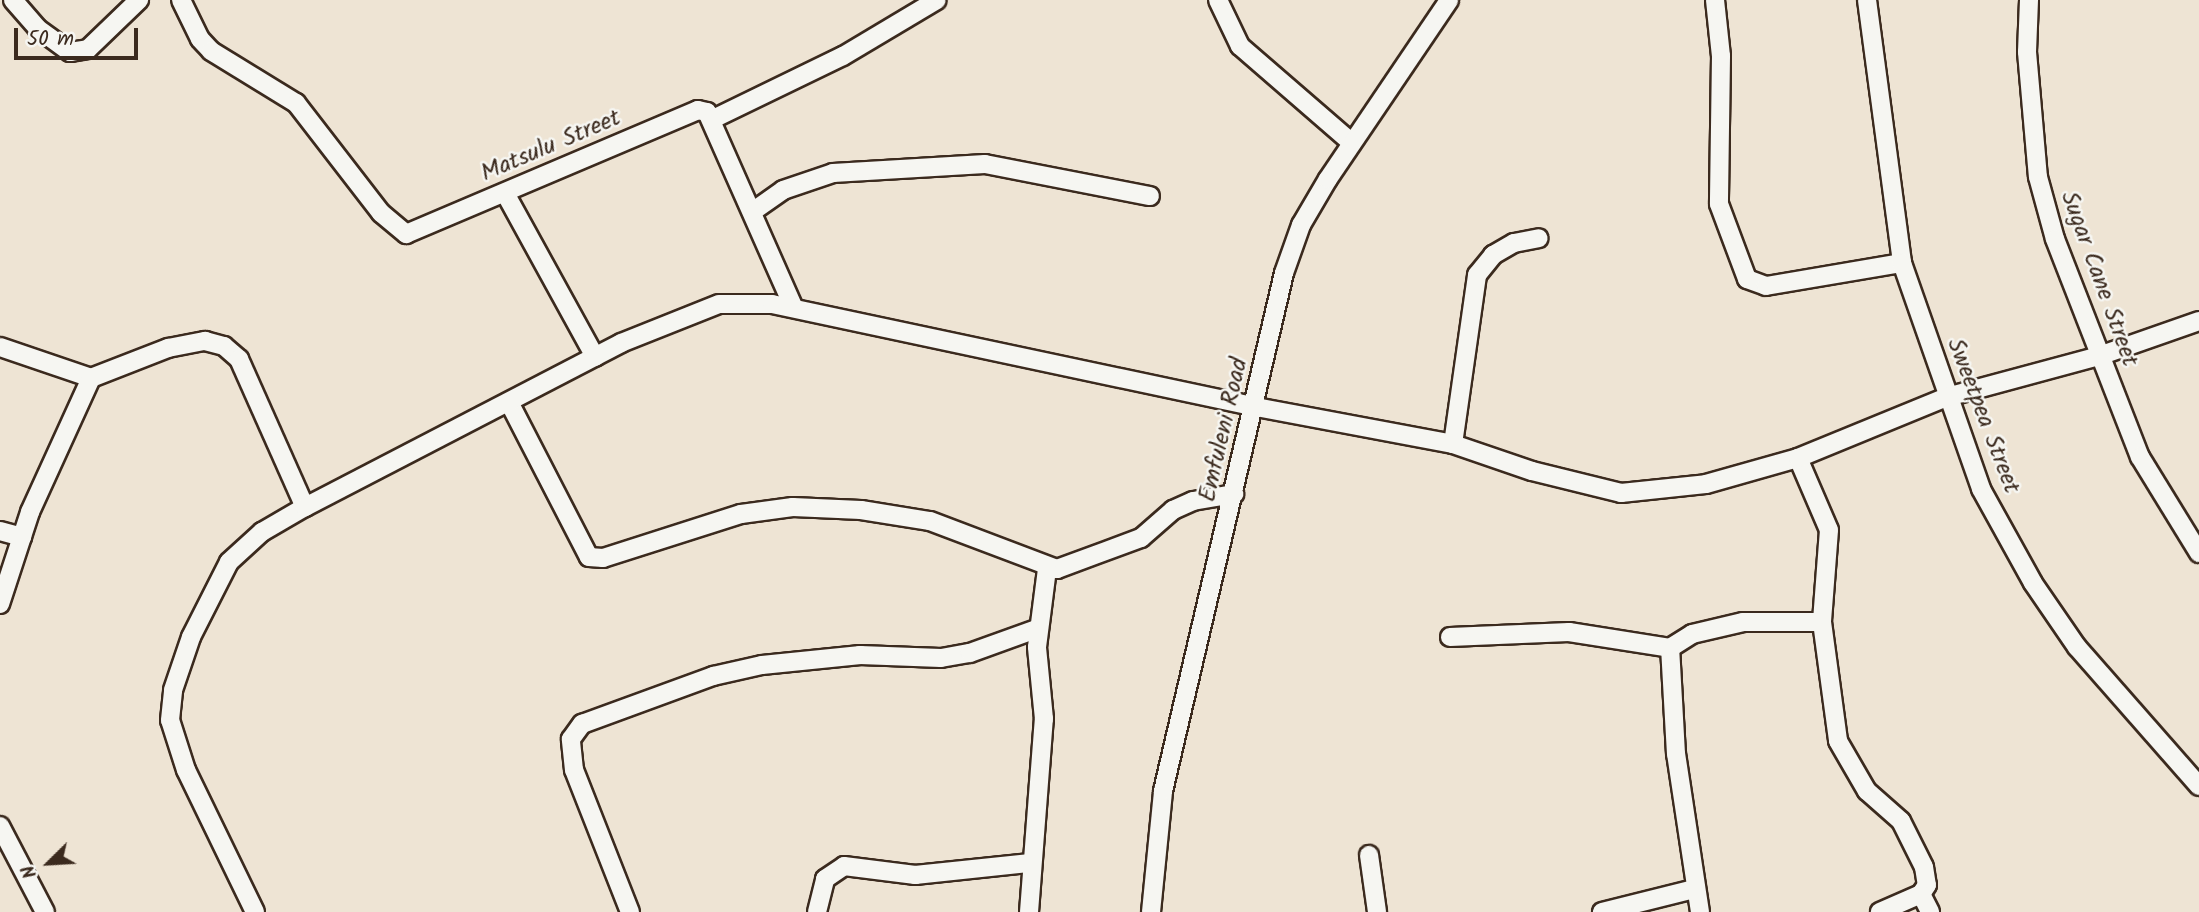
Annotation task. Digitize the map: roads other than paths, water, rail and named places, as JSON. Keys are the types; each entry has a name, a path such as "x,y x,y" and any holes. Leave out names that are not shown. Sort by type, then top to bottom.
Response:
{"street":[{"path":"13,0 37,28 70,52 88,49 139,0"},
{"name":"Matsulu Street","path":"181,0 200,39 211,51 296,103 381,213 406,234 698,110 713,119"},
{"path":"794,308 713,119 843,56 937,0"},
{"path":"1218,0 1240,46 1352,143"},
{"name":"Emfuleni Road","path":"1151,912 1164,792 1256,407 1284,273 1301,225 1352,143 1449,0"},
{"path":"1715,0 1721,56 1719,204 1747,279 1766,286 1902,263"},
{"name":"Sweetpea Street","path":"1867,0 1902,263 1981,489 2033,583 2077,647 2199,786"},
{"name":"Sugar Cane Street","path":"2029,0 2027,52 2038,177 2076,303 2140,457 2199,553"},
{"path":"752,212 783,190 833,173 985,164 1150,196"},
{"path":"505,192 595,357"},
{"path":"1453,444 1477,275 1493,255 1514,243 1539,238"},
{"path":"254,912 173,741 173,690 211,592 229,562 262,532 305,507 510,404 595,357 719,304 744,301 794,308 1256,407 1453,444 1544,475 1621,493 1706,484 1798,458 1947,397 2099,356 2199,321"},
{"path":"0,346 91,378 168,348 205,341 224,346 239,359 305,507"},
{"path":"0,604 22,537 91,378"},
{"path":"510,404 589,557 603,558 741,514 793,507 861,510 930,521 1047,569 1081,563 1141,538 1173,510 1193,501 1234,494"},
{"path":"1798,458 1829,530 1822,622 1838,741 1852,771 1901,821 1917,846 1927,885 1921,894 1880,912"},
{"path":"0,531 22,537"},
{"path":"1029,912 1030,863 1044,719 1039,628 1047,569"},
{"path":"1450,637 1569,632 1670,648 1692,634 1743,622 1822,622"},
{"path":"630,912 574,770 571,739 582,724 713,676 762,665 860,655 941,658 970,653 1039,628"},
{"path":"1670,648 1676,754 1694,889 1700,912"},
{"path":"0,826 45,912"},
{"path":"1369,855 1377,912"},
{"path":"817,912 825,879 844,866 915,875 1030,863"},
{"path":"1602,912 1694,889"},
{"path":"1921,894 1930,912"}]}
